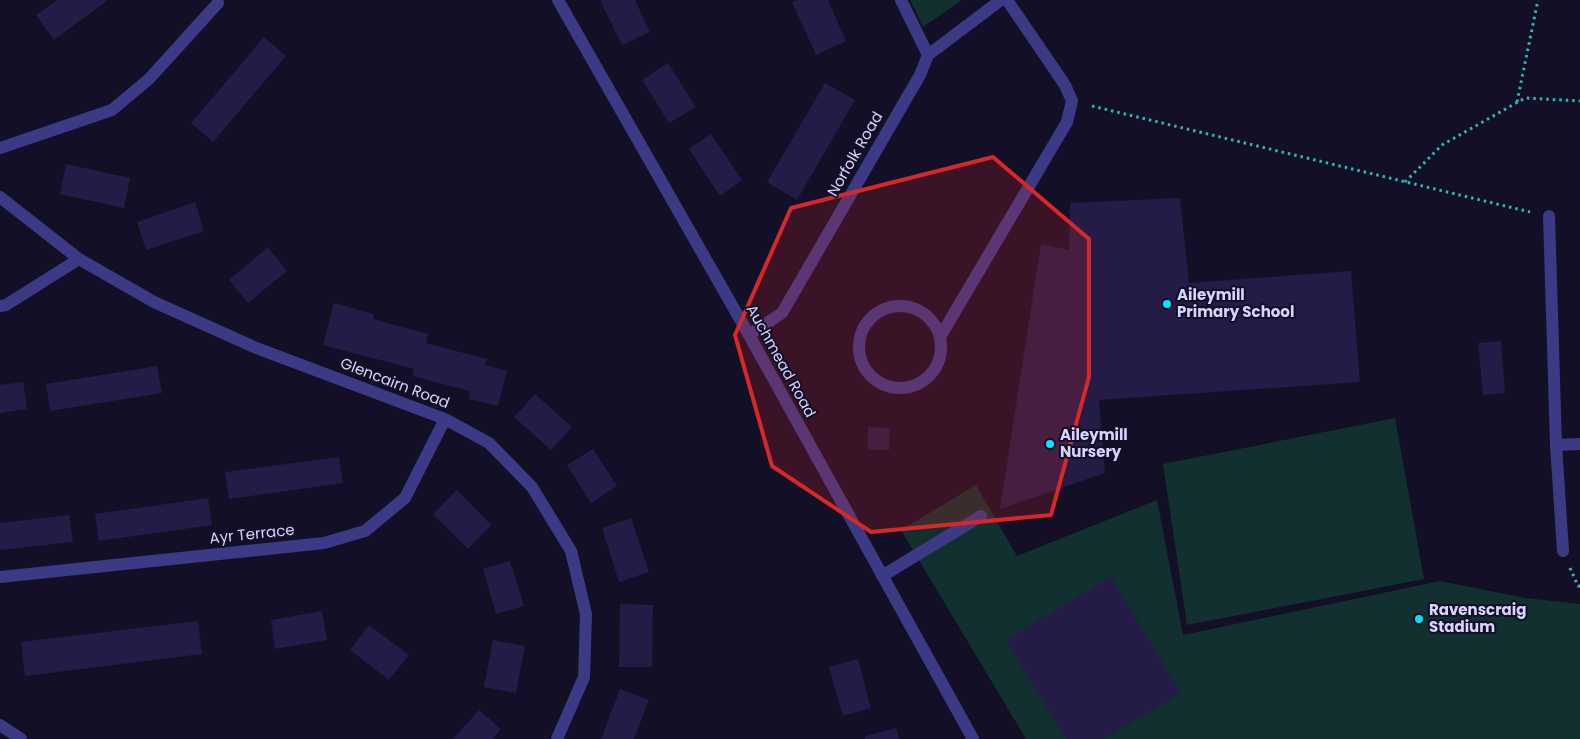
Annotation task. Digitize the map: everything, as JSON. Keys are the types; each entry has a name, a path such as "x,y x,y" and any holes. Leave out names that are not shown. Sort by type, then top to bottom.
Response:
{"street":[{"name":"Auchmead Road","path":"558,0 749,335 973,739"},
{"path":"900,0 928,55 1001,0"},
{"path":"940,337 933,322 921,312 906,306 890,308 876,314 865,327 860,342 861,358 868,372 880,383 895,388 911,387 925,380 936,368 941,353 940,337 1067,122 1072,101 1065,85 1007,0"},
{"path":"0,148 112,110 149,79 218,4"},
{"name":"Norfolk Road","path":"749,335 782,313 920,75 928,55"},
{"name":"Glencairn Road","path":"0,197 79,259 154,302 254,347 445,419 489,443 532,487 570,550 586,614 584,677 557,739"},
{"path":"1549,216 1556,445 1564,551"},
{"path":"0,306 6,305 79,259"},
{"name":"Ayr Terrace","path":"0,576 324,543 365,531 405,498 445,419"},
{"path":"1556,445 1580,444"},
{"path":"882,576 981,516"},
{"path":"0,725 21,739"}],"path":[{"path":"1517,103 1538,0"},
{"path":"1404,182 1442,145 1525,98 1580,101"},
{"path":"1072,101 1549,216"}],"highlighted area":[{"path":"993,157 1089,239 1089,377 1051,515 871,532 772,466 735,335 791,208"}],"green space":[{"path":"910,0 962,0 923,27"},
{"path":"1395,418 1424,579 1187,625 1163,464"},
{"name":"Ravenscraig Stadium","path":"976,485 1017,556 1157,500 1183,635 1440,581 1525,598 1580,604 1580,739 1026,739 901,530"}],"building":[{"path":"57,0 108,0 54,40 36,15"},
{"path":"600,0 635,0 650,32 622,45"},
{"path":"797,0 828,0 846,41 816,55 792,2"},
{"path":"264,37 286,56 213,142 191,123"},
{"path":"668,63 696,107 669,123 642,80"},
{"path":"825,83 855,100 797,200 767,182"},
{"path":"711,134 742,180 720,196 689,149"},
{"path":"66,164 130,178 124,208 60,194"},
{"path":"1180,198 1189,283 1351,271 1360,382 1099,400 1105,473 1000,509 1041,244 1069,250 1070,203"},
{"path":"195,202 204,231 146,250 137,222"},
{"path":"268,247 287,271 248,303 229,280"},
{"path":"334,303 374,314 373,319 428,334 426,343 487,359 485,365 507,371 498,406 469,399 470,391 412,376 414,369 323,345"},
{"path":"1501,341 1505,393 1483,395 1478,343"},
{"path":"157,366 162,393 50,411 46,384"},
{"path":"23,382 27,409 0,413 0,385"},
{"path":"535,394 572,427 551,450 514,417"},
{"path":"868,427 890,428 889,450 868,450"},
{"path":"593,449 617,486 591,503 567,465"},
{"path":"339,457 343,483 229,499 225,472"},
{"path":"457,490 491,525 468,549 433,514"},
{"path":"208,498 212,525 99,541 95,514"},
{"path":"69,515 73,542 0,550 0,523"},
{"path":"631,518 649,572 619,582 602,528"},
{"path":"510,561 524,606 496,614 483,569"},
{"path":"1111,577 1181,693 1104,739 1066,739 1006,640"},
{"path":"620,604 653,605 652,667 619,667"},
{"path":"322,611 327,640 275,649 271,620"},
{"path":"198,621 202,654 25,676 21,642"},
{"path":"369,625 409,655 389,680 350,650"},
{"path":"493,640 525,646 516,693 484,687"},
{"path":"858,659 871,708 843,716 829,667"},
{"path":"620,689 649,700 634,739 601,739"},
{"path":"479,710 501,729 493,739 453,739"},
{"path":"896,728 899,739 865,739 865,736"}],"place":[{"name":"Aileymill Primary School","path":"1167,304"},
{"name":"Aileymill Nursery","path":"1050,444"},
{"name":"Ravenscraig Stadium","path":"1419,619"}]}
